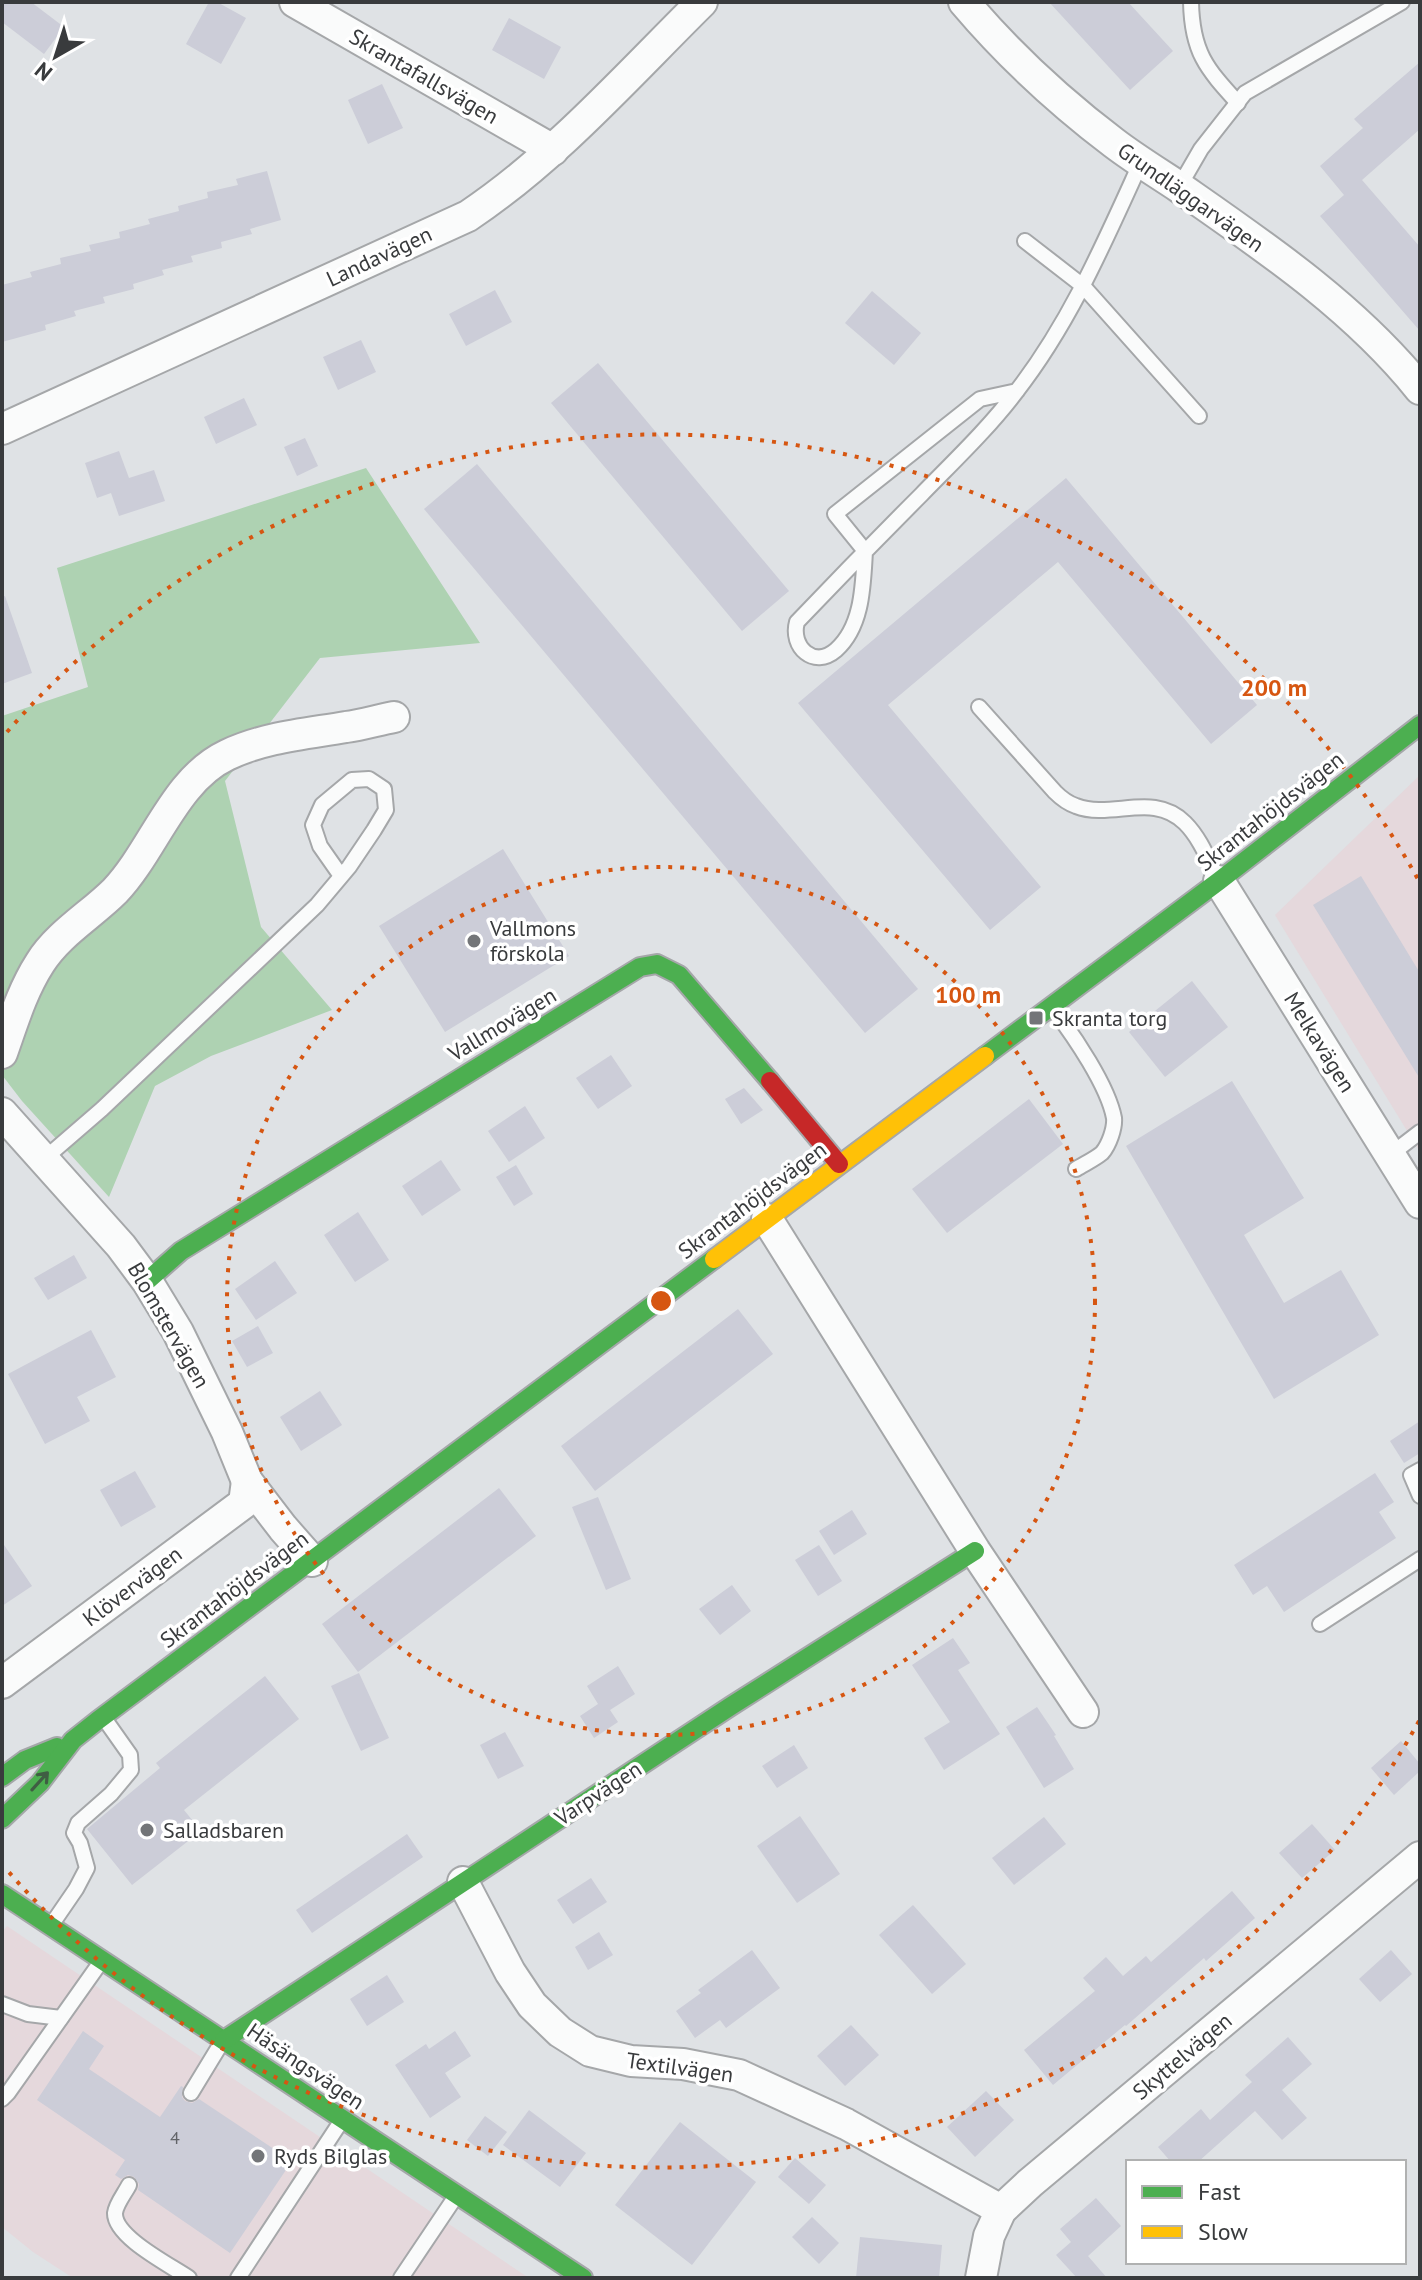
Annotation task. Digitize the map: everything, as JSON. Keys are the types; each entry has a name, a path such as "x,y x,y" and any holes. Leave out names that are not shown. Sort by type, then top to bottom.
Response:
{"street":[{"name":"Skrantafallsvägen","path":"295,2 553,150"},
{"name":"Landavägen","path":"2,429 468,216 506,191 553,150 702,2"},
{"name":"Grundläggarvägen","path":"964,2 1024,65 1072,109 1115,144 1302,275 1412,374"},
{"path":"2,1053 21,998 43,958 116,890 179,797 204,772 227,755 277,738 394,717"},
{"name":"Skrantahöjdsvägen","path":"2,1819 40,1783 73,1740 102,1717 1219,881 1420,725"},
{"name":"Melkavägen","path":"1219,881 1420,1203"},
{"name":"Vallmovägen","path":"147,1281 181,1251 640,967 657,964 679,975 839,1164"},
{"name":"Blomstervägen","path":"2,1113 121,1246 147,1281 178,1332 227,1432 247,1481 312,1561"},
{"path":"767,1219 975,1551 1083,1712"},
{"name":"Klövervägen","path":"2,1683 244,1503 247,1481"},
{"name":"Varpvägen","path":"224,2040 731,1706 975,1551"},
{"name":"Skrantahöjdsvägen","path":"2,1777 25,1760 73,1740"},
{"name":"Skyttelvägen","path":"981,2278 989,2236 1001,2210 1420,1857"},
{"name":"Textilvägen","path":"463,1882 510,1972 532,2005 560,2032 590,2051 631,2061 683,2064 739,2075 846,2124 1001,2210"},
{"name":"Häsängsvägen","path":"2,1894 583,2278"}],"lane":[{"path":"1191,2 1197,51 1213,77 1238,103"},
{"path":"1179,187 1201,149 1245,93 1402,2"},
{"path":"1017,391 980,399 835,514 865,551 860,608 838,649 824,658 808,655 797,639 797,622 865,551 988,427 1017,391 1054,337 1083,286 1141,162"},
{"path":"1025,241 1083,286 1199,416"},
{"path":"979,707 1067,802 1079,808 1095,809 1161,807 1172,813 1192,830 1219,881"},
{"path":"43,1160 102,1109 317,905 341,876 386,810 384,789 369,779 352,780 322,805 313,825 320,846 341,876"},
{"path":"1051,1006 1105,1091 1115,1121 1103,1152 1076,1169"},
{"path":"1390,1155 1420,1132"},
{"path":"1420,1470 1411,1475 1420,1496"},
{"path":"1320,1624 1420,1559"},
{"path":"52,1925 87,1868 74,1833 78,1823 111,1794 131,1770 130,1755 102,1717"},
{"path":"2,2099 103,1959"},
{"path":"2,2004 28,2014 61,2018"},
{"path":"191,2093 224,2040"},
{"path":"238,2278 343,2119"},
{"path":"129,2185 115,2210 117,2223 125,2235 189,2278"},
{"path":"401,2278 457,2195"}],"shaded area":[{"path":"1420,775 1420,1152 1275,915"},
{"path":"7,1926 530,2278 73,2278 33,2252 2,2227 2,1932"}],"green space":[{"path":"366,468 480,643 320,658 225,781 261,927 332,1010 211,1056 155,1086 109,1197 2,1075 2,716 88,687 57,568"}],"building":[{"path":"2,2 31,2 64,27 44,54 2,22"},
{"path":"209,2 217,2 246,18 221,64 186,44"},
{"path":"1049,2 1128,2 1173,51 1130,90"},
{"path":"509,18 561,47 544,79 492,50"},
{"path":"1420,62 1420,129 1362,180 1420,247 1420,331 1320,216 1344,195 1320,166 1363,128 1354,119"},
{"path":"382,84 403,128 368,144 348,100"},
{"path":"267,171 281,220 250,229 252,234 221,242 222,248 191,256 193,262 162,270 164,275 133,284 134,289 103,297 105,303 74,311 76,316 45,325 46,330 2,342 2,285 32,277 30,272 61,264 60,258 91,251 89,245 120,238 119,232 150,224 148,219 179,211 178,206 208,198 207,192 238,185 236,179"},
{"path":"495,290 512,322 466,346 449,314"},
{"path":"872,291 921,333 894,365 845,323"},
{"path":"361,340 376,372 338,390 323,357"},
{"path":"598,363 789,591 742,631 551,403"},
{"path":"244,398 257,425 216,444 204,417"},
{"path":"305,438 318,466 297,476 284,447"},
{"path":"119,451 129,478 154,470 165,501 119,516 111,493 97,498 85,463"},
{"path":"477,464 918,989 865,1033 424,509"},
{"path":"1066,478 1257,705 1211,744 1058,562 888,705 1041,887 990,930 798,703"},
{"path":"5,596 32,673 2,684 2,597"},
{"name":"Vallmons förskola","path":"503,849 569,956 445,1032 379,926"},
{"path":"1361,876 1420,973 1420,1079 1313,905"},
{"path":"1192,981 1228,1027 1165,1077 1129,1032"},
{"path":"611,1055 632,1086 598,1109 576,1078"},
{"path":"1232,1081 1304,1198 1244,1235 1284,1303 1341,1270 1379,1335 1274,1399 1126,1146"},
{"path":"744,1088 763,1110 741,1124 725,1099"},
{"path":"1029,1099 1063,1144 947,1233 912,1189"},
{"path":"525,1106 545,1138 509,1162 488,1131"},
{"path":"441,1160 461,1190 422,1216 402,1186"},
{"path":"516,1165 533,1194 514,1206 496,1177"},
{"path":"358,1212 389,1260 355,1282 324,1235"},
{"path":"74,1255 87,1278 48,1300 34,1278"},
{"path":"275,1261 297,1293 256,1320 235,1289"},
{"path":"738,1309 773,1354 595,1491 561,1446"},
{"path":"258,1326 273,1353 247,1367 232,1341"},
{"path":"91,1330 116,1377 77,1397 90,1421 45,1444 8,1374"},
{"path":"320,1391 342,1425 301,1451 280,1417"},
{"path":"1420,1421 1420,1453 1404,1463 1390,1441"},
{"path":"135,1471 156,1507 121,1527 100,1490"},
{"path":"1375,1473 1394,1502 1379,1512 1396,1538 1284,1612 1267,1586 1253,1595 1234,1565"},
{"path":"499,1488 536,1536 358,1672 322,1624"},
{"path":"598,1497 631,1579 606,1590 572,1507"},
{"path":"852,1510 867,1534 834,1555 819,1531"},
{"path":"2,1542 32,1586 2,1606"},
{"path":"819,1545 842,1581 818,1596 795,1560"},
{"path":"732,1585 751,1611 720,1635 699,1609"},
{"path":"953,1638 970,1663 958,1670 1000,1734 944,1770 924,1738 950,1722 912,1665"},
{"path":"618,1666 635,1694 610,1710 618,1722 594,1738 580,1716 598,1704 587,1686"},
{"path":"359,1673 389,1738 361,1751 331,1686"},
{"path":"265,1676 299,1719 184,1810 201,1831 132,1885 87,1829 160,1768 156,1763"},
{"path":"1037,1707 1074,1769 1044,1788 1006,1727"},
{"path":"505,1732 524,1766 498,1779 480,1745"},
{"path":"1401,1741 1420,1764 1420,1771 1394,1795 1371,1768"},
{"path":"794,1745 808,1768 777,1788 762,1766"},
{"path":"800,1816 840,1874 797,1903 757,1846"},
{"path":"1044,1817 1066,1844 1014,1885 992,1858"},
{"path":"1312,1824 1335,1850 1302,1878 1279,1853"},
{"path":"407,1834 423,1857 312,1933 296,1910"},
{"path":"591,1878 607,1902 573,1924 557,1900"},
{"path":"1232,1891 1255,1918 1053,2085 1024,2050 1095,1991 1083,1978 1106,1957 1123,1976 1146,1956 1151,1962"},
{"path":"913,1905 966,1964 932,1994 879,1935"},
{"path":"599,1932 613,1955 588,1970 575,1947"},
{"path":"752,1950 780,1988 726,2028 720,2020 695,2038 676,2011 701,1993 698,1990"},
{"path":"1391,1950 1412,1974 1380,2002 1359,1979"},
{"path":"387,1975 404,2002 367,2026 350,1999"},
{"path":"851,2025 879,2055 845,2086 817,2056"},
{"path":"83,2031 104,2046 89,2069 160,2117 181,2086 185,2101 192,2103 199,2099 292,2161 230,2253 138,2190 139,2184 134,2177 128,2175 121,2179 115,2175 125,2160 37,2100"},
{"path":"455,2031 471,2056 445,2073 461,2097 430,2118 395,2065 426,2044 429,2049"},
{"path":"1288,2037 1312,2064 1282,2090 1307,2118 1282,2140 1255,2111 1200,2160 1169,2160 1158,2147 1201,2109 1210,2120 1252,2082 1245,2075"},
{"path":"986,2091 1014,2120 975,2157 947,2127"},
{"path":"529,2110 586,2153 560,2187 503,2145"},
{"path":"485,2116 507,2132 488,2156 467,2140"},
{"path":"680,2122 756,2182 692,2265 615,2205"},
{"path":"795,2158 826,2185 809,2204 778,2177"},
{"path":"1096,2198 1121,2226 1088,2256 1107,2278 1077,2278 1056,2255 1071,2242 1060,2229"},
{"path":"812,2217 839,2243 819,2264 792,2237"},
{"path":"860,2237 942,2245 939,2278 856,2278"}],"traffic: fast":[{"path":"985,1056 1219,881 1420,725"},
{"path":"147,1281 181,1251 640,967 657,964 679,975 770,1081"},
{"path":"2,1819 40,1783 73,1740 97,1721 714,1259"},
{"path":"224,2040 731,1706 975,1551"},
{"path":"2,1777 25,1760 57,1747"},
{"path":"2,1894 583,2278"}],"traffic: slow":[{"path":"714,1259 985,1056"}],"traffic: jam":[{"path":"770,1081 839,1164"}],"place":[{"name":"Vallmons förskola","path":"474,941"},
{"name":"Skranta torg","path":"1036,1018"},
{"name":"Salladsbaren","path":"147,1830"},
{"name":"Ryds Bilglas","path":"258,2156"}]}
